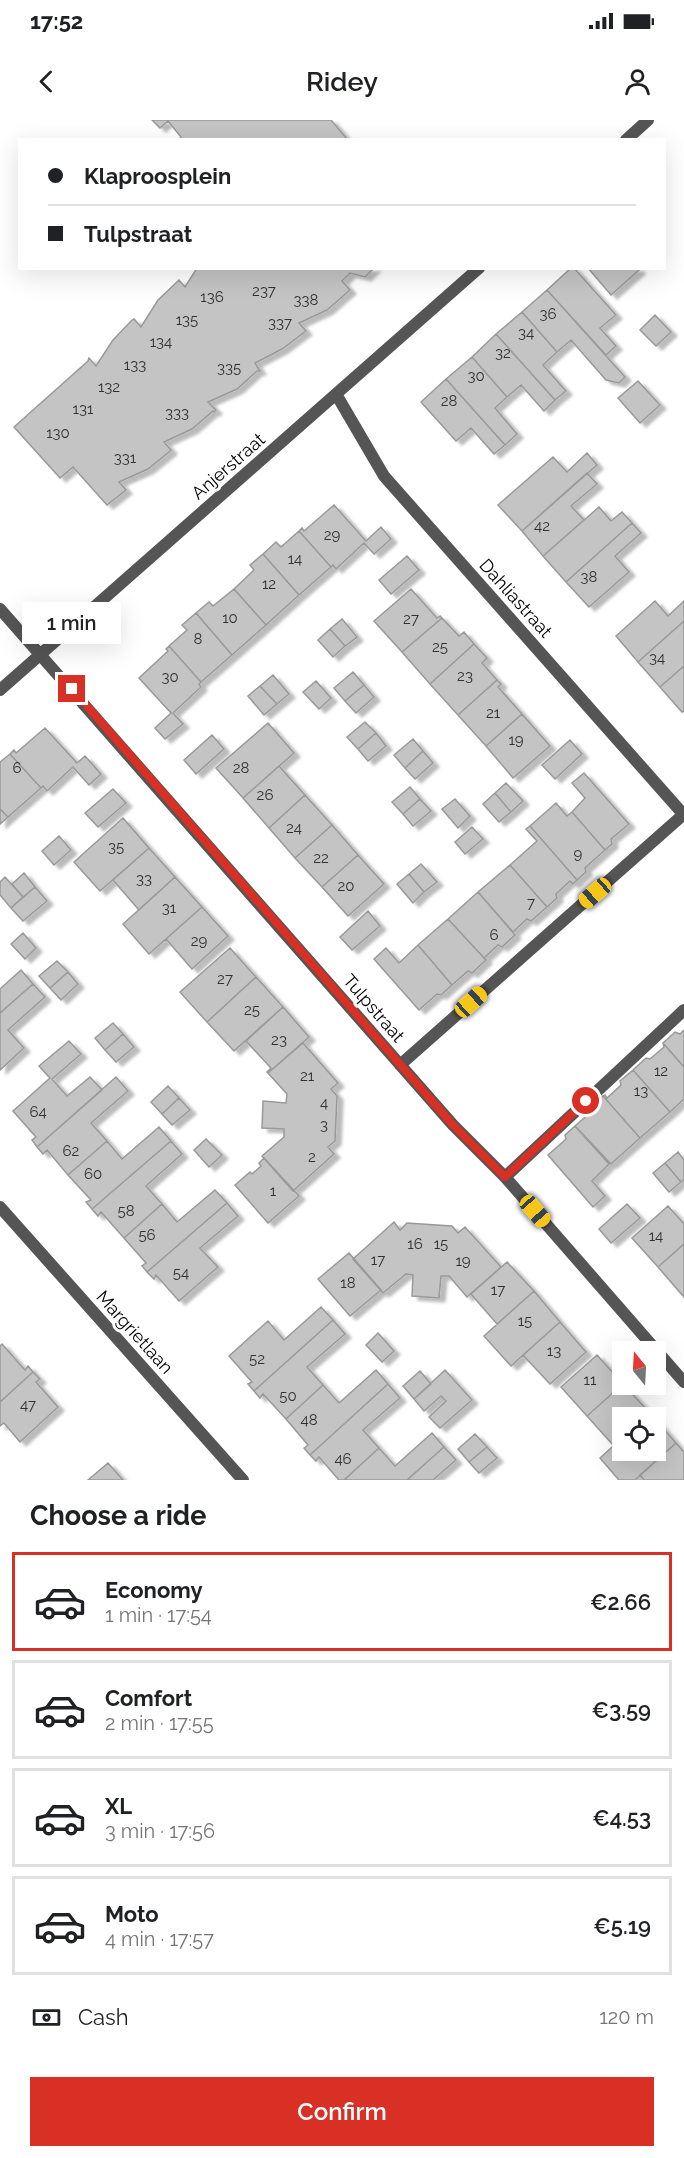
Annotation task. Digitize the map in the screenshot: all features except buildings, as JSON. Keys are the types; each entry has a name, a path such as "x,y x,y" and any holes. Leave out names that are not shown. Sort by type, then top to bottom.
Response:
{"street":[{"path":"628,138 648,120"},
{"name":"Anjerstraat","path":"0,690 477,270"},
{"name":"Dahliastraat","path":"336,394 384,476 684,815"},
{"name":"Tulpstraat","path":"0,609 453,1125 505,1177 684,1382"},
{"path":"400,1065 684,815"},
{"path":"505,1177 684,1010"},
{"name":"Margrietlaan","path":"0,1208 243,1480"}],"route":[{"path":"72,689 453,1125 505,1177 586,1101"}]}
